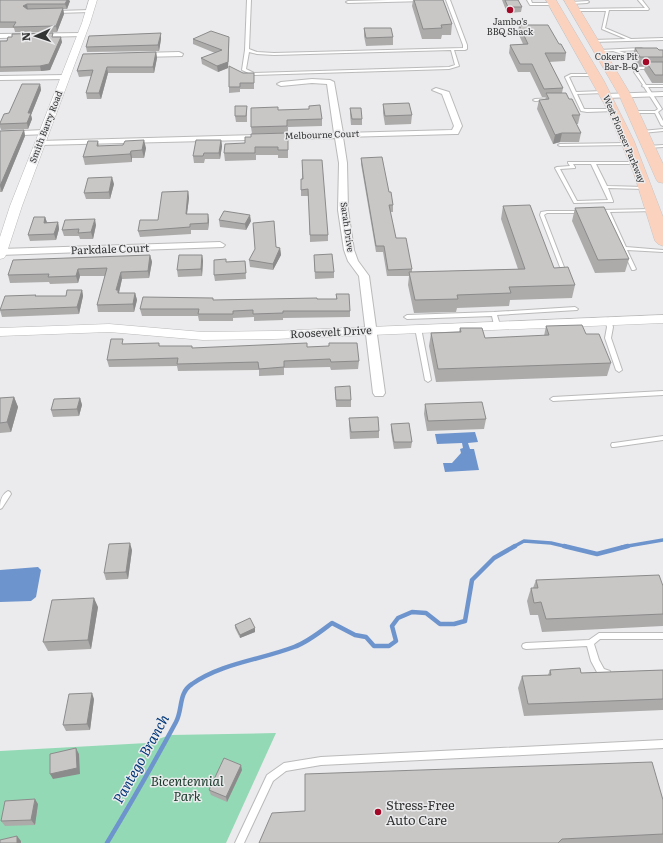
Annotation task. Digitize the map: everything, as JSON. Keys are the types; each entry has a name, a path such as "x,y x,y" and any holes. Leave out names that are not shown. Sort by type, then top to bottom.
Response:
{"main road":[{"name":"West Pioneer Parkway","path":"552,2 578,44 613,110 636,163 663,241"},
{"name":"West Pioneer Parkway","path":"571,3 625,95 648,147 656,159 663,179"}],"street":[{"name":"Smith Barry Road","path":"0,253 3,237 65,77 77,55 81,35 93,0"},
{"path":"0,36 81,35"},
{"path":"134,55 179,54"},
{"path":"0,78 65,77"},
{"name":"Sarah Drive","path":"281,84 309,80 330,82 332,88 344,163 343,210 348,250 353,261 364,276 370,330 380,393"},
{"name":"Melbourne Court","path":"40,143 454,132 458,126 445,92 436,90"},
{"path":"605,94 663,94"},
{"path":"0,134 44,132"},
{"name":"Parkdale Court","path":"0,253 220,245"},
{"name":"Roosevelt Drive","path":"0,332 109,328 203,336 274,335 418,328 462,321 496,319 663,319"}],"lane":[{"path":"249,0 247,50 244,70 253,74 449,68 458,66 452,50"},
{"path":"348,2 425,0"},
{"path":"247,50 257,53 274,54 465,49 465,45 448,0"},
{"path":"529,0 531,4 552,2"},
{"path":"571,3 592,10 647,9 640,0"},
{"path":"571,3 587,1 592,10"},
{"path":"608,10 603,28 633,40"},
{"path":"51,12 90,11"},
{"path":"596,46 633,40 663,39"},
{"path":"655,40 663,43"},
{"path":"596,46 625,54 648,54"},
{"path":"613,51 644,49"},
{"path":"609,68 663,68"},
{"path":"636,72 660,110 663,125"},
{"path":"594,75 567,77 584,111 613,110"},
{"path":"644,86 663,86"},
{"path":"574,93 605,94"},
{"path":"570,99 577,98"},
{"path":"536,100 556,99"},
{"path":"633,112 660,110"},
{"path":"642,132 663,130"},
{"path":"560,145 628,144"},
{"path":"648,147 663,146"},
{"path":"593,163 611,202 576,202 557,168 573,167 570,162 636,163"},
{"path":"605,187 645,188"},
{"path":"592,211 653,210"},
{"path":"562,267 542,213 585,211"},
{"path":"607,211 634,269"},
{"path":"624,248 663,251"},
{"path":"496,319 575,309"},
{"path":"407,317 462,321"},
{"path":"608,320 610,327 608,338 619,370"},
{"path":"418,328 428,380"},
{"path":"553,399 663,393"},
{"path":"614,445 663,438"},
{"path":"0,506 8,494"},
{"path":"526,646 590,643 599,636 663,636"},
{"path":"590,643 597,673 617,675"},
{"path":"239,843 270,778 284,767 301,763 663,744"}],"green space":[{"name":"Bicentennial Park","path":"276,733 226,843 0,843 0,751 147,743 170,735"}],"water":[{"path":"475,432 478,442 468,443 470,449 474,449 479,470 445,472 443,463 452,463 461,453 460,449 463,448 462,443 437,444 435,434"},
{"path":"38,567 41,570 36,597 31,601 0,602 0,570"}],"building":[{"path":"0,0 67,0 65,4 27,4 23,6 27,9 63,8 56,26 13,27 16,22 0,22"},
{"path":"414,0 443,0 452,24 441,25 442,28 423,29"},
{"path":"505,0 518,0 522,7 508,7"},
{"path":"519,25 548,25 566,53 545,53 563,88 544,89 532,64 520,64 510,45 528,44"},
{"path":"364,28 391,28 393,37 366,38"},
{"path":"211,31 229,37 228,62 217,66 201,58 222,50 193,39"},
{"path":"53,33 52,37 61,37 49,64 40,66 0,67 0,41 7,41 8,37 12,37 12,34"},
{"path":"161,33 158,45 86,47 89,36"},
{"path":"635,48 657,48 659,50 663,50 663,57 640,57"},
{"path":"156,52 153,67 107,67 99,93 86,93 93,70 77,71 83,54"},
{"path":"646,62 663,62 663,75 655,75"},
{"path":"229,66 243,73 254,73 254,83 240,83 240,87 229,87"},
{"path":"22,84 40,84 28,113 31,113 27,123 0,124 4,114 9,113"},
{"path":"546,93 566,93 569,99 572,99 580,115 572,115 581,133 562,133 555,135 539,100 549,99"},
{"path":"409,103 412,115 385,116 383,104"},
{"path":"320,105 322,119 287,120 287,126 251,127 251,108 278,107 278,110 309,109 309,106"},
{"path":"235,106 247,106 246,116 235,116"},
{"path":"350,108 361,108 362,119 352,119"},
{"path":"24,130 0,186 0,131"},
{"path":"288,133 288,150 278,150 278,147 255,147 255,153 224,153 225,144 245,143 245,137 251,137 251,134"},
{"path":"144,140 142,150 131,151 130,154 83,157 88,141 98,141 97,146 123,145 125,141"},
{"path":"196,140 221,140 219,153 204,153 203,156 193,156"},
{"path":"382,157 389,192 391,192 393,205 389,205 396,238 406,238 412,269 388,270 384,246 376,246 361,158"},
{"path":"302,160 322,160 328,235 310,235 308,189 301,190 301,179 303,179"},
{"path":"112,177 109,192 84,193 88,178"},
{"path":"188,191 186,214 208,214 208,223 190,224 190,227 138,231 140,220 158,220 162,192"},
{"path":"530,205 554,268 568,267 575,285 509,287 511,293 457,295 458,299 415,300 409,272 525,269 503,206"},
{"path":"604,207 629,259 598,260 575,208"},
{"path":"224,211 250,215 245,224 219,220"},
{"path":"34,217 45,217 44,223 58,222 54,234 28,235"},
{"path":"95,219 91,232 78,233 79,229 62,230 65,220"},
{"path":"274,221 276,247 280,248 273,264 249,260 255,249 253,223"},
{"path":"332,254 334,272 315,272 314,255"},
{"path":"150,255 148,271 121,272 116,290 118,290 118,293 135,293 133,304 97,305 107,268 78,269 76,276 48,277 49,274 8,275 13,260"},
{"path":"179,255 202,255 201,269 177,270"},
{"path":"226,259 226,262 245,261 246,273 214,275 214,260"},
{"path":"67,290 82,290 77,307 0,310 5,296 66,296"},
{"path":"336,294 349,294 350,311 283,311 283,313 253,314 253,310 233,311 233,314 198,314 199,309 140,309 143,297 213,298 213,300 337,299"},
{"path":"582,325 586,334 599,334 611,363 438,369 431,333 461,332 460,328 482,328 485,338 549,335 546,326"},
{"path":"111,339 123,339 122,344 159,343 159,346 192,346 192,348 307,343 307,347 329,346 329,343 357,343 359,361 331,362 330,359 284,361 284,367 259,369 258,362 177,364 178,358 107,360"},
{"path":"350,386 351,400 336,400 335,387"},
{"path":"14,397 7,422 0,423 0,398"},
{"path":"80,398 77,409 51,410 54,399"},
{"path":"482,402 486,419 428,421 425,404"},
{"path":"378,417 379,431 351,432 349,418"},
{"path":"409,423 412,442 394,442 391,424"},
{"path":"130,543 126,572 104,573 109,544"},
{"path":"659,575 663,586 663,614 546,619 541,602 534,603 531,588 538,588 536,580"},
{"path":"94,598 88,640 43,642 52,600"},
{"path":"250,618 255,628 240,635 235,625"},
{"path":"580,668 581,673 663,670 663,699 528,704 522,676 551,675 550,670"},
{"path":"92,693 87,724 63,725 69,694"},
{"path":"76,748 77,768 50,774 50,754"},
{"path":"224,758 241,765 226,797 209,790"},
{"path":"652,762 663,800 663,834 562,839 558,843 259,843 272,813 305,811 305,774"},
{"path":"35,799 31,820 1,821 5,801"},
{"path":"17,836 17,843 0,843 0,840"}],"waterway":[{"name":"Pantego Branch","path":"622,547 663,540"},
{"name":"Pantego Branch","path":"513,547 524,541 551,543 568,547"},
{"name":"Pantego Branch","path":"107,843 176,722 185,692 192,684 228,666 299,645 332,623 355,635 366,637 374,646 389,646 396,641 392,626 398,618 412,612 426,613 440,624 454,624 465,621 472,580 494,558 515,546"},
{"name":"Pantego Branch","path":"564,546 597,554 628,546"}],"place":[{"name":"Jambo's BBQ Shack","path":"510,10"},
{"name":"Cokers Pit Bar-B-Q","path":"646,62"},
{"name":"Stress-Free Auto Care","path":"378,812"}]}
